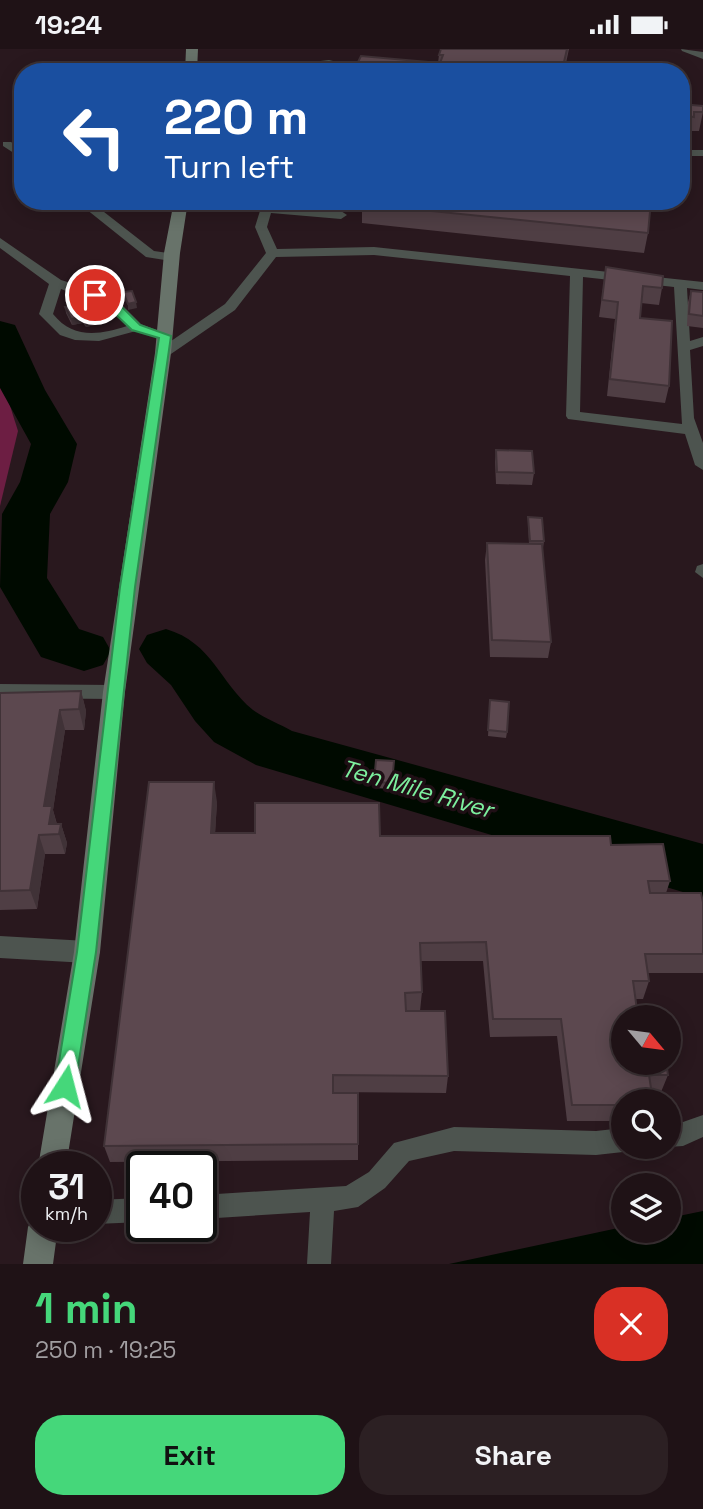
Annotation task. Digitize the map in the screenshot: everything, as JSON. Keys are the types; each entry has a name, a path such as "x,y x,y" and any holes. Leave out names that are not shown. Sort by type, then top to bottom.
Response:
{"street":[{"path":"55,1151 87,952 114,692 164,344 171,257 179,210"},
{"path":"0,947 87,952"},
{"path":"38,1264 41,1242"}],"lane":[{"path":"686,49 703,56"},
{"path":"7,144 14,149"},
{"path":"94,210 150,254 171,257"},
{"path":"266,210 261,227 272,253"},
{"path":"304,210 341,215"},
{"path":"0,242 56,283 95,295 113,304 136,327 164,344 230,307 272,253"},
{"path":"272,253 373,251 703,286"},
{"path":"577,272 573,416 691,430"},
{"path":"56,283 46,314 52,324 69,336 112,336 136,327"},
{"path":"680,283 687,418 703,465"},
{"path":"683,348 703,341"},
{"path":"0,691 114,692"},
{"path":"681,1134 703,1126"},
{"path":"217,1206 349,1198 377,1180 402,1150 454,1139 611,1141"},
{"path":"319,1264 323,1200"}],"shaded area":[{"path":"0,374 18,431 0,506"},
{"path":"703,1211 703,1264 449,1264 611,1230 611,1243 681,1243 681,1216"}],"building":[{"path":"441,49 567,49 564,62 575,63 440,63 443,55 439,55"},
{"path":"361,56 440,63 358,63"},
{"path":"690,105 703,106 703,112 694,112 694,117 690,116"},
{"path":"421,210 650,210 648,233"},
{"path":"606,267 663,276 662,288 643,286 640,318 672,321 669,386 610,379 618,302 602,300"},
{"path":"132,291 136,302 128,304 123,292"},
{"path":"691,291 703,292 703,316 689,314"},
{"path":"97,300 103,312 92,315 94,319 85,321 82,317 71,319 65,307"},
{"path":"496,450 532,451 534,473 497,472"},
{"path":"528,517 542,518 544,541 530,541"},
{"path":"487,543 542,544 551,642 492,640"},
{"path":"81,691 79,709 60,710 44,806 52,806 49,824 61,824 59,834 39,835 30,890 0,891 0,693"},
{"path":"490,700 509,702 507,732 488,730"},
{"path":"376,760 394,761 392,783 374,782"},
{"path":"149,782 214,782 211,833 255,833 255,803 379,803 380,836 610,836 611,845 663,844 670,881 648,881 650,893 701,893 703,954 645,954 649,981 633,981 636,1005 611,1005 611,1075 649,1075 651,1089 611,1089 611,1105 572,1105 561,1019 493,1019 486,942 420,943 422,992 405,993 406,1011 445,1011 448,1076 333,1075 333,1093 358,1093 358,1144 104,1146"}],"waterway":[{"name":"Ten Mile River","path":"0,334 17,377 54,444 44,482 26,514 21,579 60,643 84,651"},
{"name":"Ten Mile River","path":"166,649 190,670 215,706 234,726 276,749 703,871"}],"route":[{"path":"65,1086 87,952 114,692 165,336 136,327 113,304 95,295"}]}
